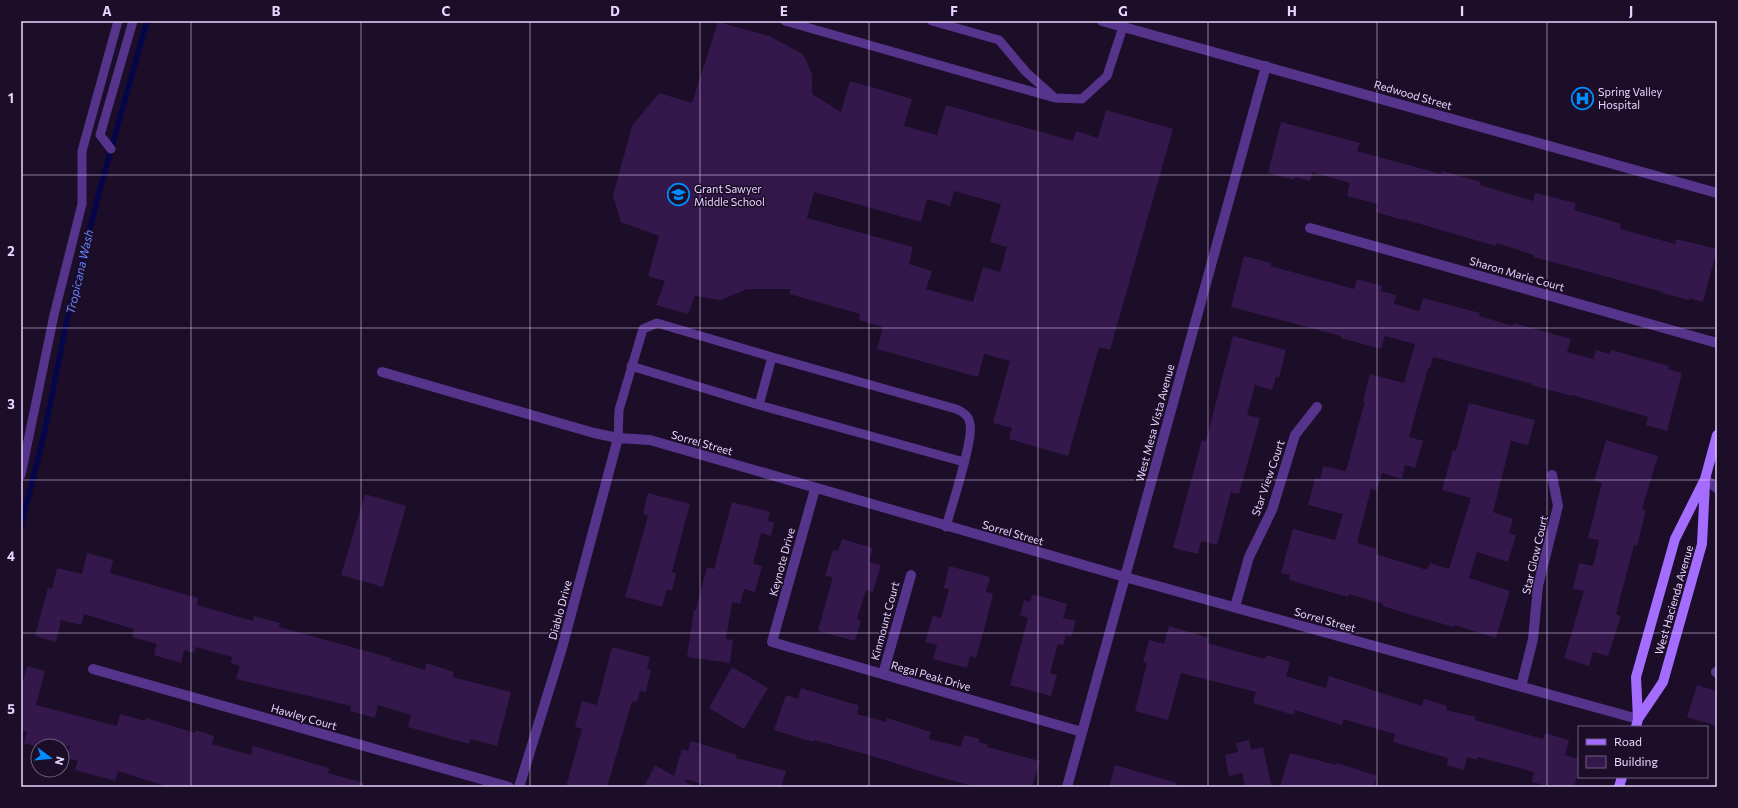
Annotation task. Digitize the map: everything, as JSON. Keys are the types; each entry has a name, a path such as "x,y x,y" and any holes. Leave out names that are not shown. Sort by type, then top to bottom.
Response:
{"main road":[{"name":"West Hacienda Avenue","path":"1637,723 1636,676 1675,539 1705,479 1717,435"},
{"name":"West Hacienda Avenue","path":"1637,723 1663,682 1700,552 1702,544 1705,479"}],"street":[{"name":"Redwood Street","path":"1102,21 1717,193"},
{"name":"West Mesa Vista Avenue","path":"1067,787 1266,66"},
{"name":"Sharon Marie Court","path":"1310,228 1717,343"},
{"name":"Sorrel Street","path":"382,372 594,433 618,438 650,440 815,489 1125,577 1521,687 1637,723"},
{"name":"Star View Court","path":"1235,607 1249,557 1272,510 1295,435 1317,408"},
{"name":"Diablo Drive","path":"519,787 562,648 618,438"},
{"name":"Star Glow Court","path":"1521,687 1533,639 1538,586 1558,506 1552,475"},
{"path":"1705,479 1717,478"},
{"path":"1705,479 1717,488"},
{"name":"Keynote Drive","path":"772,642 815,489"},
{"name":"Kinmount Court","path":"883,674 911,575"},
{"name":"Regal Peak Drive","path":"772,642 1082,732"},
{"name":"Hawley Court","path":"92,669 509,787"}],"lane":[{"path":"21,474 54,315 82,204 82,151 118,21"},
{"path":"111,149 100,135 133,21"},
{"path":"785,21 1055,98 1082,99 1107,76 1123,27"},
{"path":"932,21 999,40 1026,72 1055,98"},
{"path":"618,438 619,410 643,329 657,323 961,411 971,425 964,462 946,526"},
{"path":"759,405 772,357"},
{"path":"631,366 759,405 964,462"}],"building":[{"path":"718,22 769,36 803,54 812,74 812,94 841,112 850,81 912,99 904,126 937,135 946,105 1073,141 1076,131 1098,138 1106,110 1173,129 1110,350 1099,347 1068,456 1009,439 1012,428 993,423 1010,361 984,354 978,377 877,349 883,327 859,320 860,314 789,294 791,289 747,289 721,300 695,296 688,314 656,305 665,281 648,276 659,236 621,222 613,196 632,126 659,93 692,103","holes":["954,191 1001,204 990,242 1007,247 1000,272 983,267 973,302 926,289 932,271 909,264 913,247 807,218 814,192 921,222 927,199 950,206"]},
{"path":"1281,122 1360,143 1357,151 1441,174 1442,171 1481,182 1480,185 1533,201 1535,193 1576,203 1574,210 1621,224 1620,229 1675,244 1676,239 1717,249 1703,302 1662,293 1663,292 1534,257 1534,255 1497,243 1496,246 1376,212 1378,204 1347,196 1350,183 1312,172 1310,181 1295,177 1294,180 1268,173"},
{"path":"1244,256 1271,263 1271,266 1354,289 1357,279 1382,286 1381,291 1396,295 1394,304 1419,311 1423,298 1480,313 1479,316 1513,326 1514,323 1571,339 1567,352 1593,359 1596,350 1610,354 1611,350 1669,366 1668,369 1682,373 1667,431 1646,425 1648,417 1433,357 1430,368 1428,368 1409,437 1423,441 1415,468 1405,465 1402,479 1382,473 1377,490 1371,489 1357,543 1377,549 1375,554 1427,570 1430,563 1449,569 1471,498 1442,490 1453,450 1456,451 1469,403 1535,420 1528,445 1511,441 1493,512 1513,519 1509,533 1516,535 1508,562 1477,552 1469,578 1510,591 1496,638 1455,625 1454,627 1408,614 1383,606 1383,604 1349,594 1348,597 1289,580 1290,575 1281,573 1293,529 1335,540 1343,514 1308,505 1315,478 1320,479 1323,466 1346,471 1365,401 1363,401 1370,374 1404,383 1415,344 1385,336 1381,349 1341,338 1341,336 1231,307"},
{"path":"1233,336 1286,350 1279,378 1276,377 1272,390 1255,385 1247,415 1260,418 1239,494 1231,492 1217,545 1201,541 1198,554 1173,548 1202,440 1206,441"},
{"path":"1606,440 1658,456 1642,509 1646,510 1637,546 1634,545 1616,614 1621,616 1608,656 1593,652 1589,666 1564,658 1584,591 1573,589 1579,563 1593,566 1599,540 1588,538 1602,483 1594,481"},
{"path":"648,493 690,504 672,572 676,573 672,591 667,589 662,607 625,597 648,516 643,514"},
{"path":"365,494 406,506 383,587 341,575"},
{"path":"732,502 770,512 767,521 774,522 771,536 761,533 753,564 762,566 755,592 744,589 740,604 732,602 726,639 733,640 730,663 687,657 694,610 696,610 707,567 714,569"},
{"path":"842,539 873,548 869,562 881,565 873,592 866,590 857,619 861,621 855,641 818,631 832,580 832,577 825,576 833,550 838,551"},
{"path":"87,553 113,560 110,573 198,598 197,605 253,621 254,616 280,623 279,627 391,658 391,660 425,670 426,663 454,672 452,677 511,692 497,746 471,739 469,744 408,727 411,715 378,705 375,718 350,711 351,706 236,679 240,666 231,663 232,657 196,647 194,653 184,650 181,663 154,655 157,644 132,637 134,629 84,614 81,625 61,620 56,642 35,636 48,588 52,589 57,568 82,574"},
{"path":"949,566 990,577 986,592 993,594 976,658 970,656 967,668 933,659 937,645 925,642 933,616 941,618 949,589 944,588"},
{"path":"1033,594 1067,604 1063,618 1076,621 1071,637 1066,635 1063,645 1058,644 1050,673 1057,675 1051,696 1010,685 1028,618 1020,615 1024,600 1030,602"},
{"path":"1169,626 1209,638 1207,643 1265,659 1267,655 1290,662 1286,676 1326,688 1329,676 1422,706 1424,699 1447,706 1446,710 1476,717 1475,720 1543,739 1545,733 1569,740 1565,755 1578,759 1578,773 1574,787 1551,787 1532,782 1534,772 1478,757 1477,760 1467,757 1464,770 1447,765 1448,758 1393,742 1395,734 1343,719 1342,725 1295,710 1294,715 1253,703 1256,692 1181,673 1168,720 1135,711 1147,663 1143,662 1149,640 1164,644"},
{"path":"612,647 650,657 647,669 651,670 646,692 640,691 637,702 632,701 607,787 566,787 582,729 575,727 582,701 597,705"},
{"path":"27,666 45,671 36,705 117,726 120,714 145,721 146,718 195,733 196,730 214,736 212,744 251,755 253,746 329,768 328,773 364,783 363,787 169,787 118,771 115,781 75,770 78,761 70,759 70,738 30,738 30,745 24,743 27,732 21,730 21,688"},
{"path":"732,667 768,688 744,729 709,708"},
{"path":"1697,685 1717,691 1717,726 1687,717"},
{"path":"801,688 859,705 857,714 886,722 887,718 931,732 929,739 961,747 964,735 980,739 979,742 988,745 987,747 1040,761 1032,787 977,787 872,756 814,740 813,742 774,730 786,695 798,699"},
{"path":"1249,740 1251,750 1263,747 1272,787 1245,787 1242,773 1229,776 1225,755 1238,752 1236,743"},
{"path":"691,741 737,755 736,758 786,771 781,787 711,787 686,779 685,782 695,787 644,787 655,765 674,776 682,749 688,751"},
{"path":"1290,753 1336,765 1337,763 1377,776 1374,787 1280,787"},
{"path":"1115,765 1177,783 1176,787 1109,787"}],"waterway":[{"name":"Tropicana Wash","path":"21,526 45,430 67,320 100,189 147,21"}],"place":[{"name":"Spring Valley Hospital","path":"1582,98"},
{"name":"Grant Sawyer Middle School","path":"679,195"}]}
